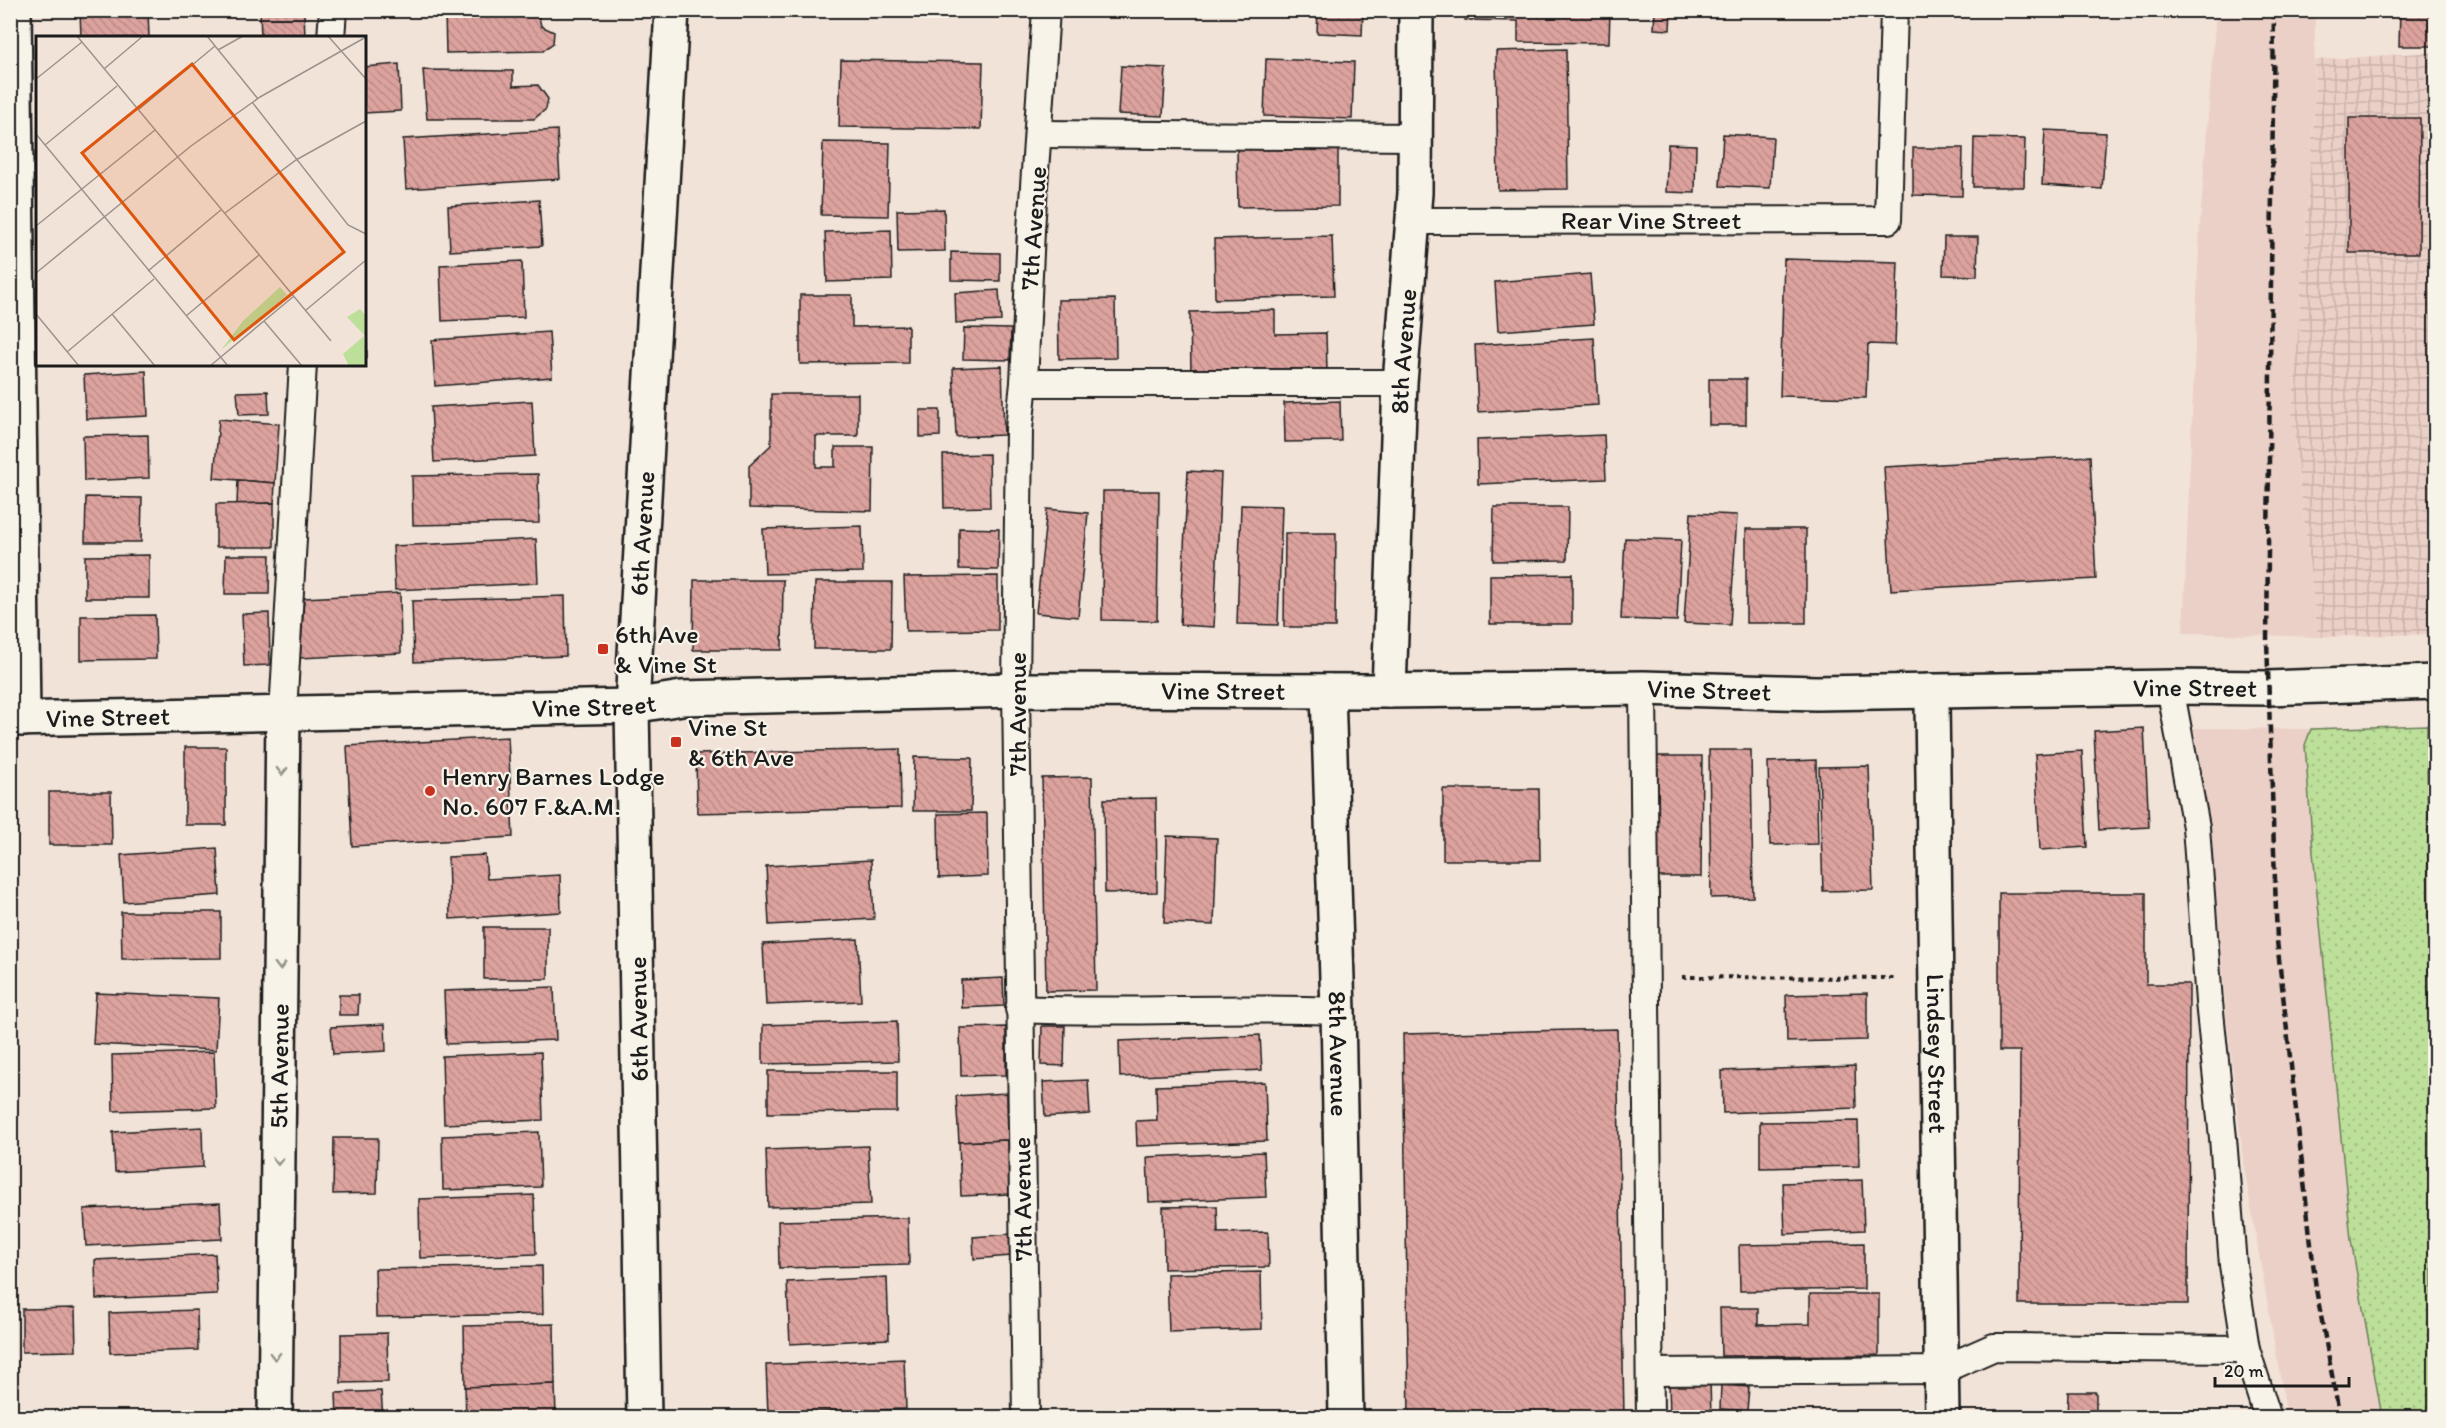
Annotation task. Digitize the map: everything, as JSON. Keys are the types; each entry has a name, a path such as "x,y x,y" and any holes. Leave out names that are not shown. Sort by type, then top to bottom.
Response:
{"street":[{"path":"14,10 17,719"},
{"name":"6th Avenue","path":"644,1418 632,706 672,10"},
{"name":"8th Avenue","path":"1389,691 1400,383 1413,221 1416,10"},
{"name":"Vine Street","path":"17,719 632,706 682,698 1016,690 1389,691 1643,688 1816,693 2170,687 2268,688 2436,682"},
{"name":"8th Avenue","path":"1328,691 1338,1011 1346,1418"},
{"name":"Lindsey Street","path":"1929,691 1932,704 1934,978 1942,1418"},
{"name":"5th Avenue","path":"275,1418 283,713"}],"lane":[{"path":"331,36 333,10"},
{"name":"7th Avenue","path":"1026,1418 1016,690 1019,429 1024,383 1031,230 1046,10"},
{"name":"Rear Vine Street","path":"1413,221 1888,220 1894,10"},
{"path":"1039,134 1415,137"},
{"path":"283,713 303,366"},
{"path":"1024,383 1400,383"},
{"path":"2170,687 2196,827 2233,1265 2246,1349 2268,1418"},
{"path":"1643,688 1650,1418"},
{"path":"1019,1009 1136,1012 1279,1008 1338,1011"},
{"path":"1650,1372 1942,1370 1994,1347 2246,1349"}],"path":[{"path":"1645,977 1934,978"}],"shaded area":[{"path":"2216,11 2315,11 2314,113 2292,417 2318,637 2183,633 2200,222"},
{"path":"2435,52 2435,634 2318,637 2292,417 2314,113 2315,60"},
{"path":"2194,728 2311,729 2305,745 2351,1240 2382,1417 2287,1417 2244,1167 2227,1022 2210,821"}],"green space":[{"path":"2427,725 2433,1417 2382,1417 2351,1240 2313,852 2305,745 2311,729"}],"building":[{"path":"80,10 148,10 149,36 81,36"},
{"path":"260,10 304,10 305,36 261,36"},
{"path":"1318,10 1363,10 1362,35 1317,33"},
{"path":"1465,10 1610,10 1609,43 1518,42 1518,21 1465,20"},
{"path":"1655,10 1671,10 1670,30 1654,29"},
{"path":"2400,10 2436,10 2436,46 2399,46"},
{"path":"445,12 538,13 541,26 554,32 553,43 543,51 446,53"},
{"path":"1566,49 1568,189 1498,190 1496,51"},
{"path":"1266,59 1354,62 1352,119 1264,116"},
{"path":"841,60 983,62 981,129 839,127"},
{"path":"399,64 401,111 366,113 366,67"},
{"path":"1121,66 1166,68 1163,116 1118,114"},
{"path":"423,70 513,71 513,86 538,85 548,99 546,109 534,119 427,119"},
{"path":"2349,118 2420,118 2419,253 2349,253"},
{"path":"557,130 560,179 406,189 403,139"},
{"path":"2045,130 2106,133 2102,189 2042,185"},
{"path":"1723,134 1773,137 1770,188 1720,186"},
{"path":"1974,138 2025,139 2024,187 1973,187"},
{"path":"823,142 890,143 888,216 821,215"},
{"path":"1668,144 1696,145 1695,193 1666,192"},
{"path":"1338,147 1338,206 1238,207 1237,149"},
{"path":"1913,148 1963,148 1962,196 1913,195"},
{"path":"539,200 542,246 450,251 448,206"},
{"path":"944,209 945,251 898,252 897,210"},
{"path":"891,230 892,280 827,282 825,232"},
{"path":"1332,236 1334,296 1215,299 1214,239"},
{"path":"1944,237 1978,237 1977,276 1943,275"},
{"path":"951,252 1000,253 1000,281 951,280"},
{"path":"1784,259 1898,262 1895,345 1868,344 1866,398 1780,396"},
{"path":"522,261 524,317 442,321 440,265"},
{"path":"1590,274 1594,324 1498,331 1495,282"},
{"path":"999,290 1001,321 956,323 955,293"},
{"path":"800,295 852,295 852,327 908,326 908,363 800,364"},
{"path":"1115,299 1116,358 1059,359 1058,300"},
{"path":"1275,310 1275,334 1326,333 1327,371 1191,374 1190,312"},
{"path":"964,328 1011,329 1010,360 963,359"},
{"path":"549,332 552,377 435,386 432,340"},
{"path":"1594,338 1598,405 1478,412 1475,345"},
{"path":"1002,366 1004,435 956,437 953,368"},
{"path":"146,371 148,416 86,419 84,375"},
{"path":"1709,379 1746,379 1746,425 1709,425"},
{"path":"268,391 269,414 239,415 237,392"},
{"path":"771,394 858,394 858,436 816,436 816,467 835,467 835,447 873,447 872,511 749,508 749,466 771,445"},
{"path":"532,401 535,456 434,462 431,407"},
{"path":"1340,401 1341,441 1285,442 1284,403"},
{"path":"920,410 940,410 940,436 920,437"},
{"path":"219,419 279,424 275,483 214,478"},
{"path":"148,435 149,478 84,481 83,436"},
{"path":"1604,435 1606,479 1478,484 1477,440"},
{"path":"989,454 990,507 944,508 943,455"},
{"path":"2090,456 2096,579 1891,590 1884,467"},
{"path":"1188,471 1221,473 1214,627 1180,625"},
{"path":"538,474 539,523 413,525 412,476"},
{"path":"238,480 275,483 274,503 237,504"},
{"path":"1103,491 1159,491 1157,621 1102,620"},
{"path":"86,497 142,498 141,542 85,542"},
{"path":"274,503 274,547 216,547 216,504"},
{"path":"1241,505 1282,506 1278,625 1237,624"},
{"path":"1494,507 1568,507 1567,560 1493,561"},
{"path":"1047,509 1088,513 1078,617 1036,613"},
{"path":"1691,513 1737,515 1730,625 1684,623"},
{"path":"862,526 863,572 765,574 763,529"},
{"path":"959,528 999,529 998,570 959,569"},
{"path":"1746,529 1806,529 1806,623 1746,623"},
{"path":"1285,533 1336,533 1335,627 1284,627"},
{"path":"1625,538 1681,540 1677,621 1621,619"},
{"path":"536,539 538,583 395,590 393,546"},
{"path":"149,555 149,598 85,598 85,556"},
{"path":"226,555 270,555 269,594 225,594"},
{"path":"1572,574 1572,624 1490,624 1490,575"},
{"path":"998,576 998,630 906,631 904,577"},
{"path":"694,580 783,580 782,650 693,650"},
{"path":"815,582 892,582 891,649 814,649"},
{"path":"400,593 401,653 300,658 304,598"},
{"path":"565,596 566,656 414,662 412,601"},
{"path":"269,613 270,665 244,666 242,614"},
{"path":"155,615 156,659 81,660 81,616"},
{"path":"2144,728 2149,827 2099,830 2094,731"},
{"name":"Henry Barnes Lodge No. 607 F.&A.M.","path":"508,737 513,837 352,846 347,746"},
{"path":"185,747 226,747 226,825 185,825"},
{"path":"900,749 901,808 697,813 696,754"},
{"path":"1709,750 1751,750 1753,897 1711,898"},
{"path":"2082,751 2087,847 2040,850 2035,754"},
{"path":"1655,756 1702,756 1701,877 1654,877"},
{"path":"914,757 972,758 971,811 913,811"},
{"path":"1816,760 1818,844 1770,845 1768,762"},
{"path":"1869,766 1873,890 1823,891 1819,767"},
{"path":"1092,777 1096,990 1046,991 1042,778"},
{"path":"1443,789 1539,789 1540,860 1443,860"},
{"path":"49,792 111,792 112,845 49,845"},
{"path":"1156,798 1157,892 1105,893 1104,799"},
{"path":"987,813 988,876 939,878 938,814"},
{"path":"1167,836 1217,838 1214,925 1164,923"},
{"path":"217,848 220,895 124,902 121,855"},
{"path":"485,855 487,879 560,875 561,912 450,919 448,857"},
{"path":"871,860 874,919 769,925 766,866"},
{"path":"1999,893 2146,893 2146,984 2189,984 2188,1304 2019,1304 2020,1051 1999,1051"},
{"path":"121,912 221,912 221,958 122,959"},
{"path":"484,927 548,927 548,979 484,979"},
{"path":"858,939 861,1001 766,1005 763,944"},
{"path":"1003,978 1004,1006 962,1008 961,980"},
{"path":"554,987 556,1040 446,1044 444,991"},
{"path":"96,993 219,998 216,1050 93,1044"},
{"path":"1867,993 1867,1040 1787,1042 1786,995"},
{"path":"339,995 359,995 358,1015 339,1015"},
{"path":"897,1021 898,1061 763,1064 763,1025"},
{"path":"385,1024 386,1051 333,1054 331,1027"},
{"path":"1042,1026 1065,1026 1064,1066 1041,1065"},
{"path":"1006,1027 1006,1075 961,1076 960,1028"},
{"path":"1617,1029 1624,1418 1409,1418 1403,1034"},
{"path":"1260,1035 1262,1070 1120,1077 1119,1041"},
{"path":"214,1052 216,1108 113,1111 112,1055"},
{"path":"541,1052 543,1120 444,1124 442,1056"},
{"path":"1855,1066 1856,1108 1723,1113 1722,1071"},
{"path":"768,1071 897,1071 897,1112 768,1113"},
{"path":"1088,1080 1090,1114 1045,1117 1043,1082"},
{"path":"1265,1082 1267,1141 1137,1146 1136,1121 1157,1120 1156,1086"},
{"path":"1007,1093 1008,1140 959,1142 956,1096"},
{"path":"1858,1121 1859,1166 1760,1168 1760,1122"},
{"path":"202,1127 203,1167 115,1172 113,1132"},
{"path":"539,1132 541,1187 443,1190 442,1136"},
{"path":"334,1138 378,1138 377,1193 333,1194"},
{"path":"1008,1140 1010,1194 961,1196 959,1142"},
{"path":"868,1146 871,1204 768,1207 766,1150"},
{"path":"1264,1152 1266,1197 1149,1202 1147,1157"},
{"path":"1862,1180 1864,1230 1785,1234 1783,1183"},
{"path":"534,1195 536,1254 420,1258 419,1199"},
{"path":"220,1203 222,1239 86,1246 84,1209"},
{"path":"1217,1206 1218,1233 1268,1232 1269,1267 1164,1269 1163,1207"},
{"path":"908,1218 909,1265 779,1268 778,1221"},
{"path":"1010,1234 1011,1256 974,1259 973,1237"},
{"path":"1864,1243 1864,1289 1740,1291 1739,1245"},
{"path":"215,1254 217,1294 96,1299 95,1260"},
{"path":"542,1266 543,1314 376,1317 375,1269"},
{"path":"1261,1272 1262,1329 1169,1332 1167,1274"},
{"path":"887,1277 889,1339 790,1344 787,1282"},
{"path":"1810,1294 1879,1294 1879,1355 1721,1356 1720,1308 1758,1308 1758,1325 1810,1324"},
{"path":"75,1308 76,1351 22,1352 22,1309"},
{"path":"197,1310 198,1350 110,1353 109,1313"},
{"path":"554,1324 555,1384 465,1387 464,1326"},
{"path":"387,1333 388,1382 341,1383 341,1334"},
{"path":"904,1359 906,1409 768,1414 766,1365"},
{"path":"1710,1380 1711,1418 1670,1418 1669,1382"},
{"path":"555,1384 556,1418 466,1418 465,1387"},
{"path":"1721,1385 1749,1387 1747,1411 1720,1409"},
{"path":"381,1391 383,1418 337,1418 336,1393"},
{"path":"2068,1392 2096,1392 2096,1418 2067,1418"},
{"path":"220,1414 220,1418 136,1418 136,1417"}],"railway":[{"path":"2274,10 2267,640 2277,941 2316,1289 2340,1418"}],"place":[{"name":"6th Ave & Vine St","path":"603,649"},
{"name":"Vine St & 6th Ave","path":"676,742"},
{"name":"Henry Barnes Lodge No. 607 F.&A.M.","path":"430,791"}]}
